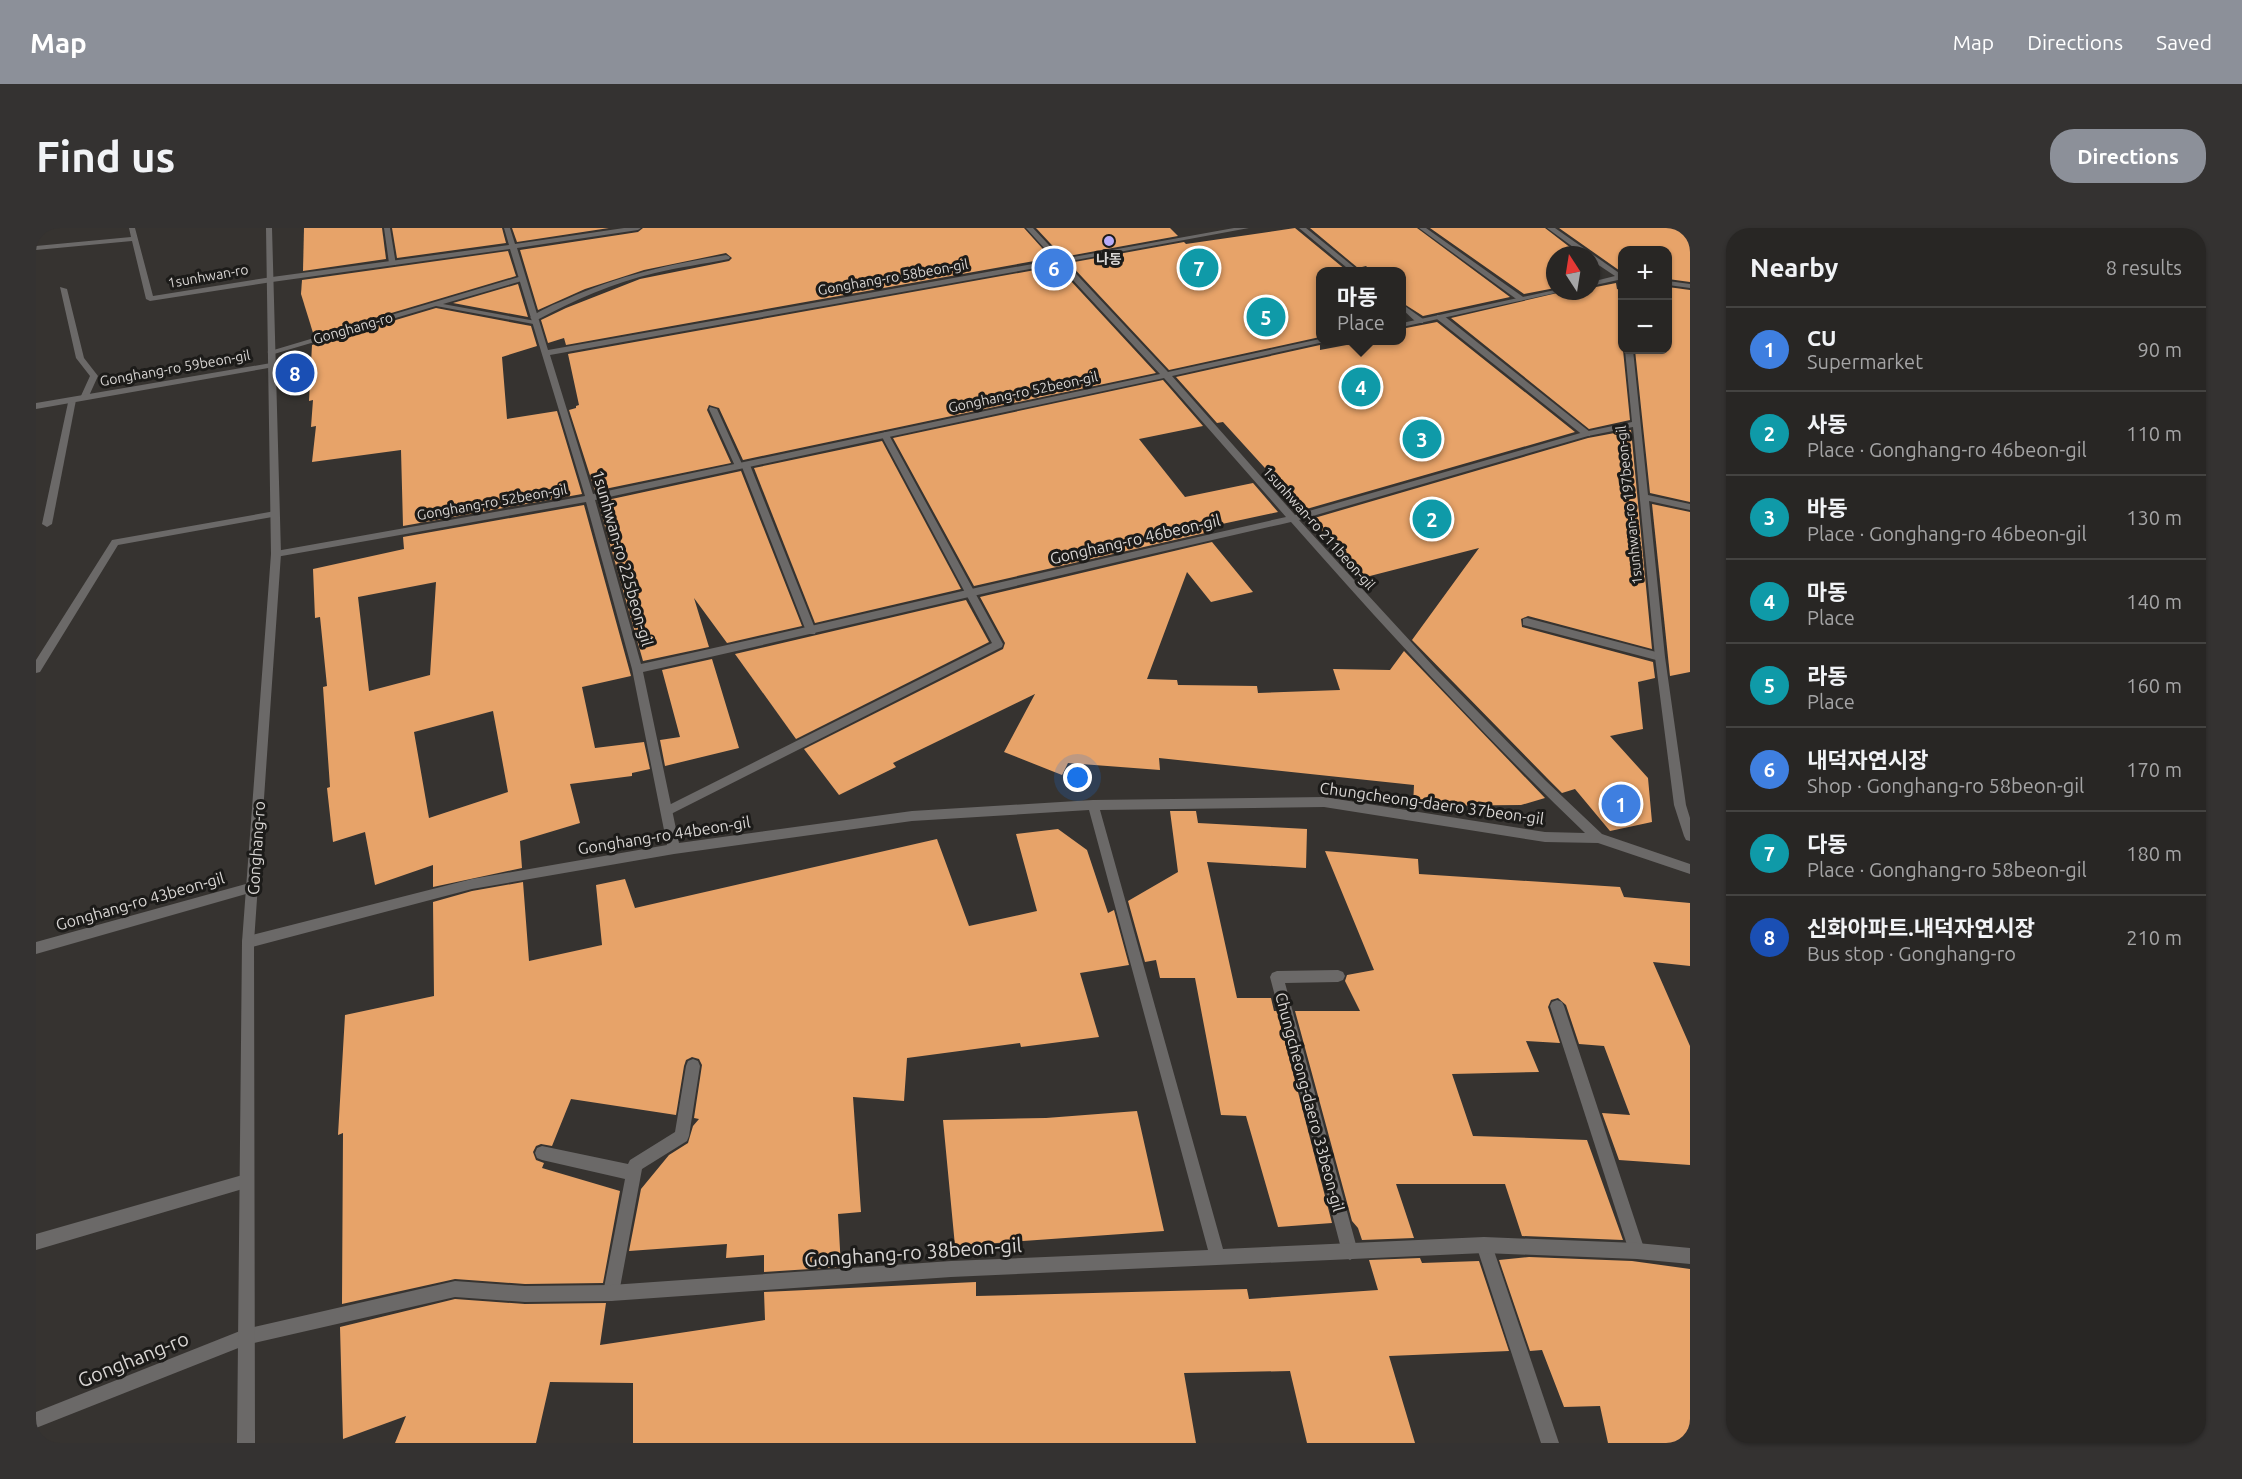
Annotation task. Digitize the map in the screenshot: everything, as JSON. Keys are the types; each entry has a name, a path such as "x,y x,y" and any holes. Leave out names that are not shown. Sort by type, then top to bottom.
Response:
{"street":[{"name":"1sunhwan-ro","path":"132,228 150,299 271,279"},
{"name":"Gonghang-ro","path":"246,1443 248,942 276,554 269,228"},
{"path":"387,228 393,263"},
{"name":"1sunhwan-ro 225beon-gil","path":"507,228 590,498 637,669 675,849"},
{"path":"271,279 513,248 638,228"},
{"name":"1sunhwan-ro 211beon-gil","path":"1029,228 1454,695 1550,794 1598,838"},
{"name":"Gonghang-ro 58beon-gil","path":"545,353 1246,228"},
{"path":"1302,228 1351,267"},
{"path":"1422,228 1522,299"},
{"path":"1550,228 1618,274"},
{"path":"36,248 135,239"},
{"path":"535,320 563,302 604,285 652,270 726,257"},
{"name":"Gonghang-ro","path":"271,352 522,278"},
{"path":"1600,282 1618,278"},
{"path":"1672,284 1690,286"},
{"name":"Gonghang-ro 59beon-gil","path":"63,289 80,358 94,376 84,398"},
{"path":"1406,324 1546,294"},
{"name":"Gonghang-ro","path":"435,304 535,320"},
{"path":"1406,310 1420,321"},
{"path":"1440,317 1587,434"},
{"name":"Gonghang-ro 52beon-gil","path":"276,554 590,498 1316,343"},
{"name":"1sunhwan-ro 197beon-gil","path":"1629,354 1660,657 1680,805 1690,836"},
{"name":"Gonghang-ro 59beon-gil","path":"36,406 271,365"},
{"path":"47,524 72,400"},
{"path":"713,410 742,466 811,631"},
{"name":"Gonghang-ro 46beon-gil","path":"637,669 811,631 1292,519 1587,434 1636,424"},
{"path":"667,811 998,644 885,435"},
{"path":"1644,497 1690,507"},
{"path":"36,669 115,543 275,514"},
{"path":"1527,622 1660,657"},
{"name":"Chungcheong-daero 37beon-gil","path":"1093,805 1324,802 1545,837 1598,838 1690,869"},
{"path":"1093,805 1218,1258 1484,1245 1637,1251 1690,1256"},
{"name":"Gonghang-ro 44beon-gil","path":"248,942 472,884 675,849 912,816 1093,805"},
{"name":"Gonghang-ro 43beon-gil","path":"36,948 253,887"},
{"name":"Chungcheong-daero 33beon-gil","path":"1338,976 1277,977 1350,1252"},
{"path":"1557,1006 1637,1251"},
{"path":"611,1293 635,1165 682,1136 693,1066"},
{"path":"542,1153 633,1173"},
{"path":"36,1242 246,1181"},
{"path":"1484,1245 1550,1443"},
{"name":"Gonghang-ro 38beon-gil","path":"245,1337 455,1289 525,1294 611,1293 951,1269 1218,1258"},
{"name":"Gonghang-ro","path":"36,1420 245,1337"}],"building":[{"path":"304,228 382,228 386,259 303,271"},
{"path":"392,228 502,228 506,243 397,258"},
{"path":"512,228 609,228 517,242"},
{"path":"643,228 1024,228 1051,258 566,345 564,338 548,343 541,320 566,308 640,279 729,261 732,258 726,253 644,270 585,289 538,310 520,250 638,232"},
{"path":"1036,228 1170,228 1178,236 1063,257"},
{"path":"1295,228 1342,267 1316,267 1316,338 1169,370 1069,263 1184,242 1186,244"},
{"path":"1310,228 1417,228 1510,297 1423,316 1406,305 1406,267 1357,267"},
{"path":"1430,228 1545,228 1568,246 1546,246 1546,290 1524,294"},
{"path":"1559,228 1690,228 1690,282 1672,280 1672,246 1618,246 1618,269 1600,257 1600,246 1585,246"},
{"path":"508,251 516,276 314,336 301,294 302,280"},
{"path":"1057,266 1156,373 743,460 719,408 709,405 707,410 731,463 595,491 569,410 579,405 568,354"},
{"path":"1616,283 1618,289 1618,354 1623,354 1630,420 1589,429 1451,318 1546,296 1546,300 1600,300 1600,286"},
{"path":"518,284 528,317 453,303"},
{"path":"1672,288 1690,290 1690,502 1650,493 1635,354 1672,354"},
{"path":"436,308 531,326 537,346 502,357 507,419 557,411 582,494 403,526 401,450 312,462 316,426 311,427 313,400 309,401 312,345"},
{"path":"1437,322 1575,432 1303,510 1300,507 1293,509 1267,480 1275,479 1223,422 1217,423 1176,377 1320,345 1320,350 1346,345 1406,345 1406,328"},
{"path":"1163,380 1203,426 1139,439 1185,497 1253,483 1278,512 1202,529 1205,533 974,586 893,438"},
{"path":"1631,430 1652,649 1528,616 1521,619 1522,627 1653,662 1655,678 1638,682 1643,729 1610,736 1648,778 1652,822 1610,831 1575,789 1562,793 1412,640 1479,548 1366,577 1311,519 1588,438"},
{"path":"882,441 961,589 815,623 754,468"},
{"path":"741,471 802,626 727,643 694,598 709,647 643,661 598,502"},
{"path":"1652,504 1690,512 1690,672 1670,676"},
{"path":"584,505 631,676 582,687 595,748 644,742 650,769 632,773 632,776 570,784 580,823 520,841 522,868 433,887 433,865 375,885 365,832 333,842 327,788 330,787 323,687 327,686 320,617 315,618 313,569 404,549 403,537","holes":["436,582 430,675 369,691 358,597","493,711 508,792 429,818 414,732"]},
{"path":"1212,542 1253,592 1211,602 1187,572 1147,679 1177,680 1178,685 1257,686 1258,693 1340,690 1333,669 1390,670 1404,651 1545,798 1521,805 1413,806 1414,785 1159,758 1160,770 1068,763 1062,775 1004,752 1035,694 893,763 896,767 839,795 804,749 1003,649 1005,643 980,597"},
{"path":"966,600 989,642 796,739 735,654"},
{"path":"712,659 739,748 665,766 660,740 680,737 662,670"},
{"path":"1170,811 1196,811 1198,823 1307,829 1306,868 1207,862 1237,998 1271,998 1274,1011 1277,1011 1332,1223 1278,1227 1246,1116 1221,1115 1195,978 1160,978 1156,960 1145,962 1128,901 1178,872"},
{"path":"1058,829 1087,850 1108,913 1114,910 1129,965 1080,973 1099,1037 1021,1047 1020,1043 907,1058 904,1101 853,1097 861,1212 838,1214 841,1267 764,1272 764,1255 726,1258 727,1244 629,1251 641,1189 669,1155 688,1143 693,1126 699,1119 694,1118 702,1065 699,1059 692,1057 686,1060 684,1066 676,1115 571,1099 552,1146 541,1144 536,1146 533,1152 536,1160 544,1163 542,1168 620,1191 603,1283 525,1284 455,1279 342,1304 343,1133 338,1135 345,1015 434,996 433,902 472,891 523,882 529,961 602,945 596,885 625,879 635,908 937,839 969,926 1037,911 1016,834"},
{"path":"1325,851 1418,859 1419,874 1620,887 1624,897 1690,903 1690,966 1653,962 1690,1046 1690,1165 1619,1160 1602,1113 1630,1115 1604,1046 1579,1044 1566,1005 1558,998 1551,1000 1548,1007 1560,1043 1526,1041 1539,1072 1452,1074 1473,1136 1587,1140 1623,1240 1522,1236 1505,1184 1396,1184 1414,1238 1362,1240 1358,1228 1352,1221 1295,1011 1360,1011 1345,981 1347,975 1374,970"},
{"path":"1137,1111 1164,1231 955,1246 943,1120 1046,1118"},
{"path":"1529,1257 1632,1261 1690,1269 1690,1443 1608,1443 1600,1406 1564,1407 1542,1350 1530,1351 1499,1260"},
{"path":"1420,1258 1422,1263 1479,1261 1509,1351 1389,1356 1415,1443 1307,1443 1290,1371 1184,1373 1196,1443 633,1443 633,1383 550,1382 536,1443 395,1443 406,1416 343,1439 340,1327 455,1299 525,1304 606,1303 600,1345 765,1320 764,1292 976,1282 976,1296 1247,1289 1249,1299 1378,1290 1369,1260"}],"place":[{"name":"나동","path":"1109,241"},
{"name":"내덕자연시장","path":"1054,268"},
{"name":"다동","path":"1199,268"},
{"name":"라동","path":"1266,317"},
{"name":"신화아파트.내덕자연시장","path":"295,373"},
{"name":"마동","path":"1361,387"},
{"name":"바동","path":"1422,439"},
{"name":"사동","path":"1432,519"},
{"name":"CU","path":"1621,804"}]}
